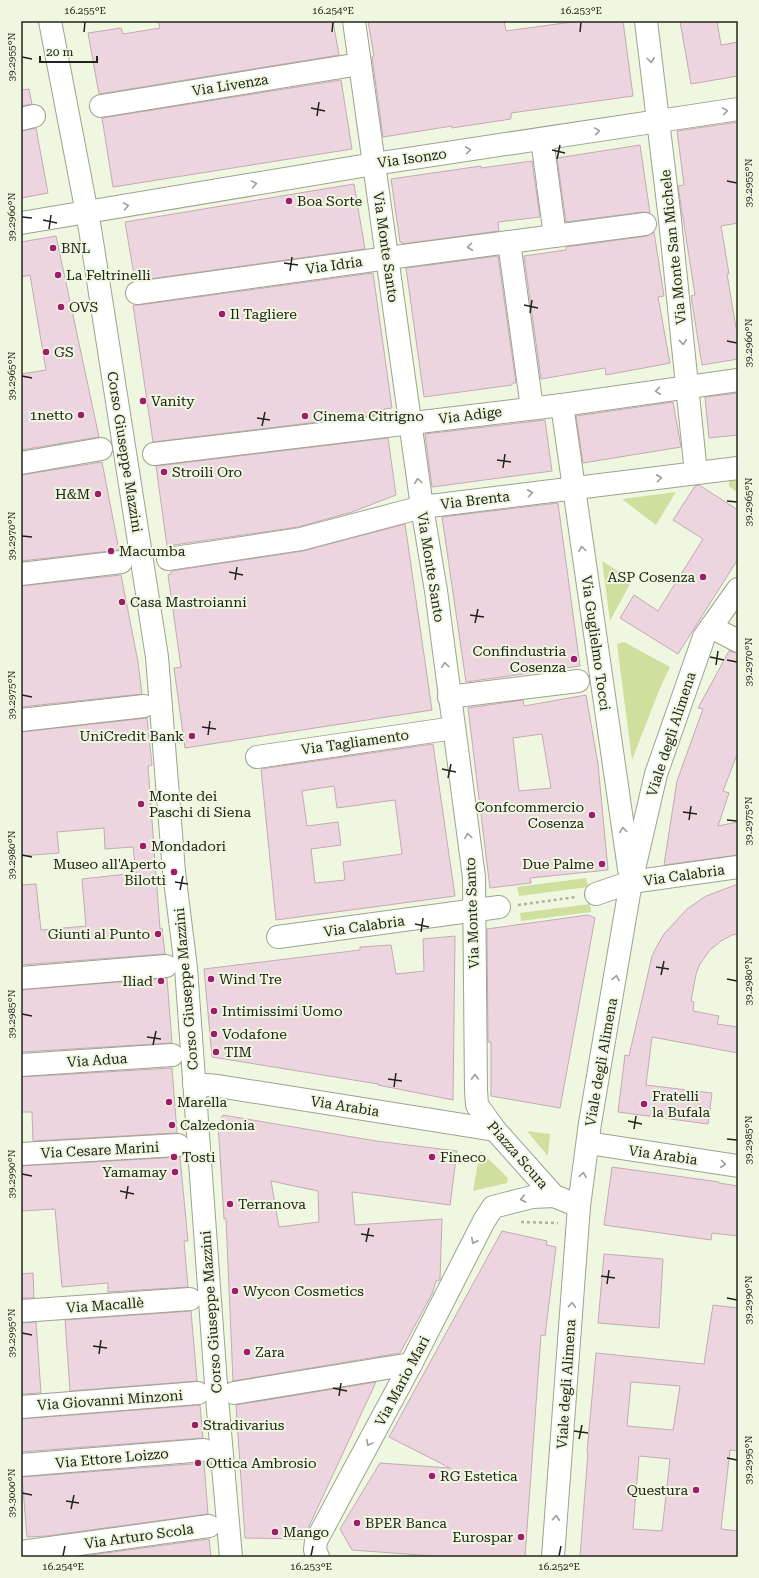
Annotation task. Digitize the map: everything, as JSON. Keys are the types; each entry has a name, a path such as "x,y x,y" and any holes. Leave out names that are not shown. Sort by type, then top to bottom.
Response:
{"street":[{"name":"Corso Giuseppe Mazzini","path":"50,21 87,212 157,657 174,872 186,968 217,1398 231,1557"},
{"name":"Via Monte Santo","path":"354,21 422,507 436,591 474,877 476,1090 477,1105 489,1122"},
{"name":"Via Monte San Michele","path":"646,21 659,122 696,473"},
{"name":"Via Livenza","path":"101,106 360,64"},
{"name":"Via Isonzo","path":"21,223 374,164 738,109"},
{"path":"542,139 555,236"},
{"name":"Via Idria","path":"137,293 645,224"},
{"path":"509,242 532,408"},
{"name":"Via Adige","path":"154,454 410,422 562,405 738,380"},
{"name":"Via Guglielmo Tocci","path":"562,405 631,882"},
{"path":"21,463 101,450"},
{"name":"Via Brenta","path":"168,559 301,539 422,507 738,468"},
{"path":"21,574 121,562"},
{"name":"Viale degli Alimena","path":"553,1557 579,1206 631,882 656,774 704,637 738,589"},
{"path":"711,627 738,641"},
{"path":"449,697 578,681"},
{"path":"21,720 144,706"},
{"name":"Via Tagliamento","path":"257,756 454,728"},
{"name":"Via Calabria","path":"596,894 631,882 738,867"},
{"name":"Via Calabria","path":"278,937 499,907"},
{"path":"21,978 166,966"},
{"name":"Via Adua","path":"21,1066 172,1055"},
{"name":"Via Arabia","path":"194,1084 489,1122"},
{"name":"Piazza Scura","path":"489,1122 554,1196"},
{"name":"Via Arabia","path":"588,1144 738,1166"},
{"name":"Via Cesare Marini","path":"21,1154 178,1145"},
{"name":"Piazza Scura","path":"493,1207 532,1197 554,1196 579,1206"},
{"name":"Via Mario Mari","path":"318,1557 316,1541 411,1364 484,1221 493,1207"},
{"name":"Via Macallè","path":"21,1311 190,1299"},
{"path":"234,1393 411,1364"},
{"name":"Via Giovanni Minzoni","path":"21,1407 198,1393"},
{"name":"Via Ettore Loizzo","path":"21,1465 204,1450"},
{"name":"Via Arturo Scola","path":"21,1552 209,1526"}],"path":[{"path":"499,907 596,894"}],"green space":[{"path":"738,480 738,493 729,486 729,481"},
{"path":"676,492 656,525 622,499"},
{"path":"602,561 632,580 610,621"},
{"path":"624,642 670,667 660,688 632,760 617,644"},
{"path":"586,878 588,887 519,896 517,887"},
{"path":"590,904 591,912 521,921 520,913"},
{"path":"527,1131 550,1134 548,1155 547,1155"},
{"path":"480,1151 506,1176 508,1179 507,1183 473,1191"}],"building":[{"path":"158,21 333,21 339,55 99,94 88,33 121,28 123,34 160,28"},
{"path":"368,21 504,21 506,31 579,21 623,21 633,96 511,113 511,119 452,128 452,126 383,137 372,57 374,56"},
{"path":"680,21 717,21 721,45 738,42 738,76 691,84"},
{"path":"341,80 352,149 113,187 102,118"},
{"path":"29,89 32,104 21,106 21,90"},
{"path":"738,122 738,223 721,226 736,328 738,328 738,359 702,365 691,296 695,295 678,186 684,185 677,131"},
{"path":"36,128 48,193 21,198 21,131"},
{"path":"640,145 650,213 643,212 566,222 557,158"},
{"path":"532,161 540,217 498,222 499,231 402,244 402,242 400,242 391,179 481,166 481,168"},
{"path":"354,184 365,249 135,281 125,222"},
{"path":"654,232 664,296 658,297 670,363 606,375 605,368 541,379 524,256 566,250 566,247 647,236"},
{"path":"56,236 99,437 21,450 21,374 46,370 30,275 21,277 21,242"},
{"path":"498,256 516,383 512,383 512,385 424,397 406,268"},
{"path":"373,273 392,408 384,409 384,414 153,442 133,305"},
{"path":"738,393 738,435 709,438 705,397"},
{"path":"673,402 681,447 583,463 576,416"},
{"path":"545,420 552,471 432,487 425,434"},
{"path":"388,438 396,495 352,512 298,527 167,546 156,466"},
{"path":"102,462 119,550 21,561 21,475"},
{"name":"ASP Cosenza","path":"699,485 738,510 738,559 678,654 620,618 634,595 658,611 703,539 673,520 695,486"},
{"path":"558,503 580,666 466,682 442,517"},
{"path":"405,524 432,710 185,748 174,668 181,667 168,575 171,574 171,571 303,551"},
{"path":"121,575 138,662 142,694 21,707 21,586"},
{"path":"729,651 738,653 738,752 723,791 729,793 718,826 738,822 738,855 664,865 677,781 703,709 698,708"},
{"path":"586,695 598,764 608,870 530,878 531,883 490,888 468,708 523,700 524,706","holes":["542,734 551,788 519,791 513,738"]},
{"path":"147,718 152,765 148,766 160,929 162,928 165,954 21,965 21,885 36,884 41,930 86,926 82,879 136,873 133,847 105,849 104,828 57,832 59,853 21,856 21,732"},
{"path":"433,744 455,896 276,920 261,769","holes":["334,786 337,808 395,800 402,854 343,862 345,880 315,883 311,849 341,845 338,822 307,826 302,791"]},
{"path":"738,884 738,934 732,935 721,941 710,950 700,964 696,974 691,1001 694,1002 693,1011 719,1016 717,1024 738,1027 738,1053 652,1037 646,1085 712,1093 708,1124 618,1112 625,1055 629,1056 652,956 657,946 664,934 687,909 706,896"},
{"path":"588,915 595,918 560,1108 491,1096 491,1042 488,1042 487,929"},
{"path":"455,936 453,1100 378,1084 212,1057 204,969 360,950 360,947 391,945 396,974 424,971 423,939"},
{"path":"167,978 172,1043 21,1052 21,990"},
{"path":"172,1068 177,1133 33,1141 32,1112 21,1112 21,1077"},
{"path":"223,1115 376,1141 457,1151 450,1205 352,1192 355,1225 442,1219 440,1280 436,1281 432,1294 400,1353 233,1381 226,1218 224,1219 218,1123","holes":["271,1181 318,1191 319,1222 279,1227"]},
{"path":"180,1157 188,1241 184,1241 188,1287 108,1292 108,1283 62,1287 55,1209 21,1211 21,1166"},
{"path":"612,1167 738,1186 738,1236 712,1233 711,1240 604,1225"},
{"path":"502,1231 547,1241 546,1245 556,1247 545,1336 541,1335 525,1557 447,1557 352,1550 340,1529 380,1463 450,1468 389,1437"},
{"path":"604,1254 663,1259 659,1328 598,1323"},
{"path":"33,1273 34,1298 21,1298 21,1274"},
{"path":"713,1305 738,1308 738,1451 730,1450 721,1529 738,1531 738,1557 580,1557 587,1452 596,1353 704,1364","holes":["631,1382 680,1386 673,1430 627,1426","639,1456 670,1459 662,1531 633,1529"]},
{"path":"191,1311 197,1381 70,1391 65,1320"},
{"path":"36,1322 41,1393 21,1394 21,1323"},
{"path":"376,1382 303,1539 245,1538 236,1405"},
{"path":"200,1405 203,1438 21,1452 21,1419"},
{"path":"204,1463 208,1514 46,1536 27,1537 22,1477"},
{"path":"209,1539 211,1557 76,1557"}],"place":[{"name":"Boa Sorte","path":"289,201"},
{"name":"BNL","path":"53,248"},
{"name":"La Feltrinelli","path":"58,275"},
{"name":"OVS","path":"61,307"},
{"name":"Il Tagliere","path":"222,314"},
{"name":"GS","path":"46,352"},
{"name":"Vanity","path":"143,401"},
{"name":"1netto","path":"81,415"},
{"name":"Cinema Citrigno","path":"305,416"},
{"name":"Stroili Oro","path":"164,472"},
{"name":"H&M","path":"98,494"},
{"name":"Macumba","path":"111,551"},
{"name":"ASP Cosenza","path":"703,577"},
{"name":"Casa Mastroianni","path":"122,602"},
{"name":"Confindustria Cosenza","path":"574,659"},
{"name":"UniCredit Bank","path":"192,736"},
{"name":"Monte dei Paschi di Siena","path":"141,804"},
{"name":"Confcommercio Cosenza","path":"592,815"},
{"name":"Mondadori","path":"143,846"},
{"name":"Due Palme","path":"602,864"},
{"name":"Museo all'Aperto Bilotti","path":"174,872"},
{"name":"Giunti al Punto","path":"158,934"},
{"name":"Wind Tre","path":"211,979"},
{"name":"Iliad","path":"161,981"},
{"name":"Intimissimi Uomo","path":"214,1011"},
{"name":"Vodafone","path":"214,1034"},
{"name":"TIM","path":"216,1052"},
{"name":"Marella","path":"169,1102"},
{"name":"Fratelli la Bufala","path":"644,1104"},
{"name":"Calzedonia","path":"172,1125"},
{"name":"Tosti","path":"174,1157"},
{"name":"Fineco","path":"432,1157"},
{"name":"Yamamay","path":"175,1172"},
{"name":"Terranova","path":"230,1204"},
{"name":"Wycon Cosmetics","path":"235,1291"},
{"name":"Zara","path":"247,1352"},
{"name":"Stradivarius","path":"195,1425"},
{"name":"Ottica Ambrosio","path":"198,1463"},
{"name":"RG Estetica","path":"432,1476"},
{"name":"Questura","path":"696,1490"},
{"name":"BPER Banca","path":"357,1523"},
{"name":"Mango","path":"275,1532"},
{"name":"Eurospar","path":"521,1537"}]}
